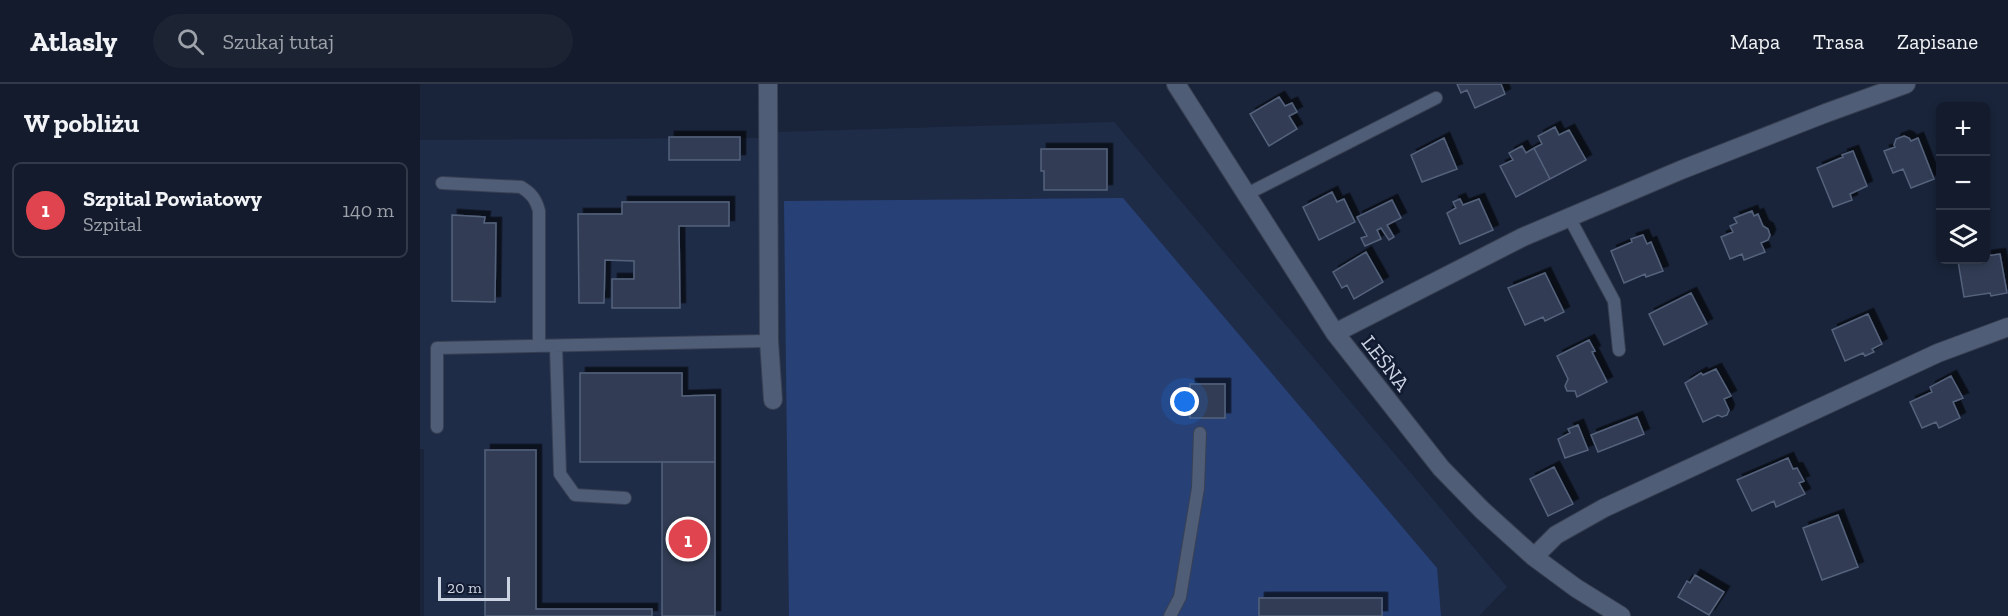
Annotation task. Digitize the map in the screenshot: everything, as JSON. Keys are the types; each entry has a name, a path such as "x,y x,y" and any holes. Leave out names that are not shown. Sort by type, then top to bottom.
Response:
{"street":[{"path":"768,84 769,341 773,400"},
{"name":"LEŚNA","path":"1176,84 1335,333 1441,468 1482,510 1534,557 1576,588 1621,616"},
{"path":"1335,333 1523,237 1826,113 1906,84"},
{"path":"1534,557 1556,535 1604,508 1938,353 2008,327"}],"lane":[{"path":"1247,194 1436,98"},
{"path":"442,183 521,186 531,193 538,211 539,346"},
{"path":"1569,218 1614,301 1619,350"},
{"path":"437,427 437,348 769,341"},
{"path":"556,345 560,474 575,495 625,498"},
{"path":"1170,616 1180,597 1198,488 1200,433"}],"shaded area":[{"path":"1114,122 1507,587 1479,616 424,616 424,449 420,449 420,140 777,138 778,132"},
{"path":"1123,198 1437,568 1441,616 789,616 784,201"}],"building":[{"path":"1457,84 1501,84 1505,94 1475,108 1467,90 1461,93"},
{"path":"1279,97 1285,106 1292,103 1297,112 1289,116 1297,129 1269,146 1250,114"},
{"path":"1555,127 1559,135 1569,130 1586,160 1550,179 1534,148 1542,144 1538,136"},
{"path":"1904,136 1911,141 1918,138 1934,179 1911,188 1903,169 1893,173 1884,151 1895,147 1896,139"},
{"path":"669,137 740,137 740,160 669,160"},
{"path":"1444,138 1457,169 1422,182 1411,155"},
{"path":"1522,146 1526,153 1534,148 1550,179 1516,197 1500,166 1513,160 1509,153"},
{"path":"1041,149 1107,149 1107,190 1044,190"},
{"path":"1853,151 1867,186 1850,194 1852,200 1833,207 1817,168"},
{"path":"1332,192 1337,202 1344,199 1355,222 1319,240 1303,207"},
{"path":"1460,199 1463,205 1479,199 1493,230 1460,244 1447,213 1456,208 1453,202"},
{"path":"1392,200 1401,218 1387,225 1394,237 1389,240 1381,228 1377,230 1381,239 1365,246 1361,238 1367,236 1357,217"},
{"path":"622,202 729,202 729,226 679,226 680,308 612,308 612,279 634,279 634,261 605,260 604,303 579,303 578,214 622,214"},
{"path":"1752,211 1754,216 1758,214 1770,235 1768,240 1761,243 1765,252 1744,260 1742,254 1730,259 1721,237 1733,232 1730,226 1737,223 1734,218"},
{"path":"452,215 485,217 484,223 496,223 495,302 452,301"},
{"path":"1643,235 1647,244 1651,242 1663,271 1646,277 1645,274 1624,283 1611,251"},
{"path":"1366,252 1383,282 1354,299 1347,285 1342,288 1333,272"},
{"path":"2000,254 2007,293 1964,297 1958,264 1990,264 1990,255"},
{"path":"1545,273 1564,312 1545,321 1543,317 1525,325 1508,288"},
{"path":"1691,293 1707,324 1664,345 1649,314"},
{"path":"1868,314 1882,344 1872,349 1874,352 1865,356 1863,353 1845,361 1832,330"},
{"path":"1589,340 1595,351 1592,352 1607,382 1577,397 1575,391 1567,391 1565,386 1568,379 1557,356"},
{"path":"1716,369 1731,396 1724,399 1729,410 1727,415 1722,417 1718,415 1703,422 1685,383 1701,373 1703,375"},
{"path":"580,373 682,373 682,396 715,395 715,462 580,462"},
{"path":"1951,376 1963,398 1953,402 1960,418 1939,428 1936,422 1922,428 1910,402 1932,392 1930,387"},
{"path":"1190,384 1225,384 1225,418 1190,418"},
{"path":"1637,417 1644,434 1598,452 1591,435"},
{"path":"1578,425 1588,450 1565,458 1558,439 1570,433 1568,429"},
{"path":"485,450 536,450 536,609 652,609 652,616 485,616"},
{"path":"1788,458 1793,469 1797,468 1804,481 1799,483 1805,494 1776,507 1774,501 1752,511 1737,480"},
{"path":"662,462 715,462 715,616 662,616"},
{"path":"1554,467 1573,504 1548,516 1530,479"},
{"path":"1838,515 1858,567 1822,580 1803,528"},
{"path":"1695,575 1724,592 1709,615 1678,597 1687,581 1690,583"},
{"path":"1259,598 1382,598 1382,616 1259,616"}],"place":[{"name":"Szpital Powiatowy","path":"688,539"}]}
